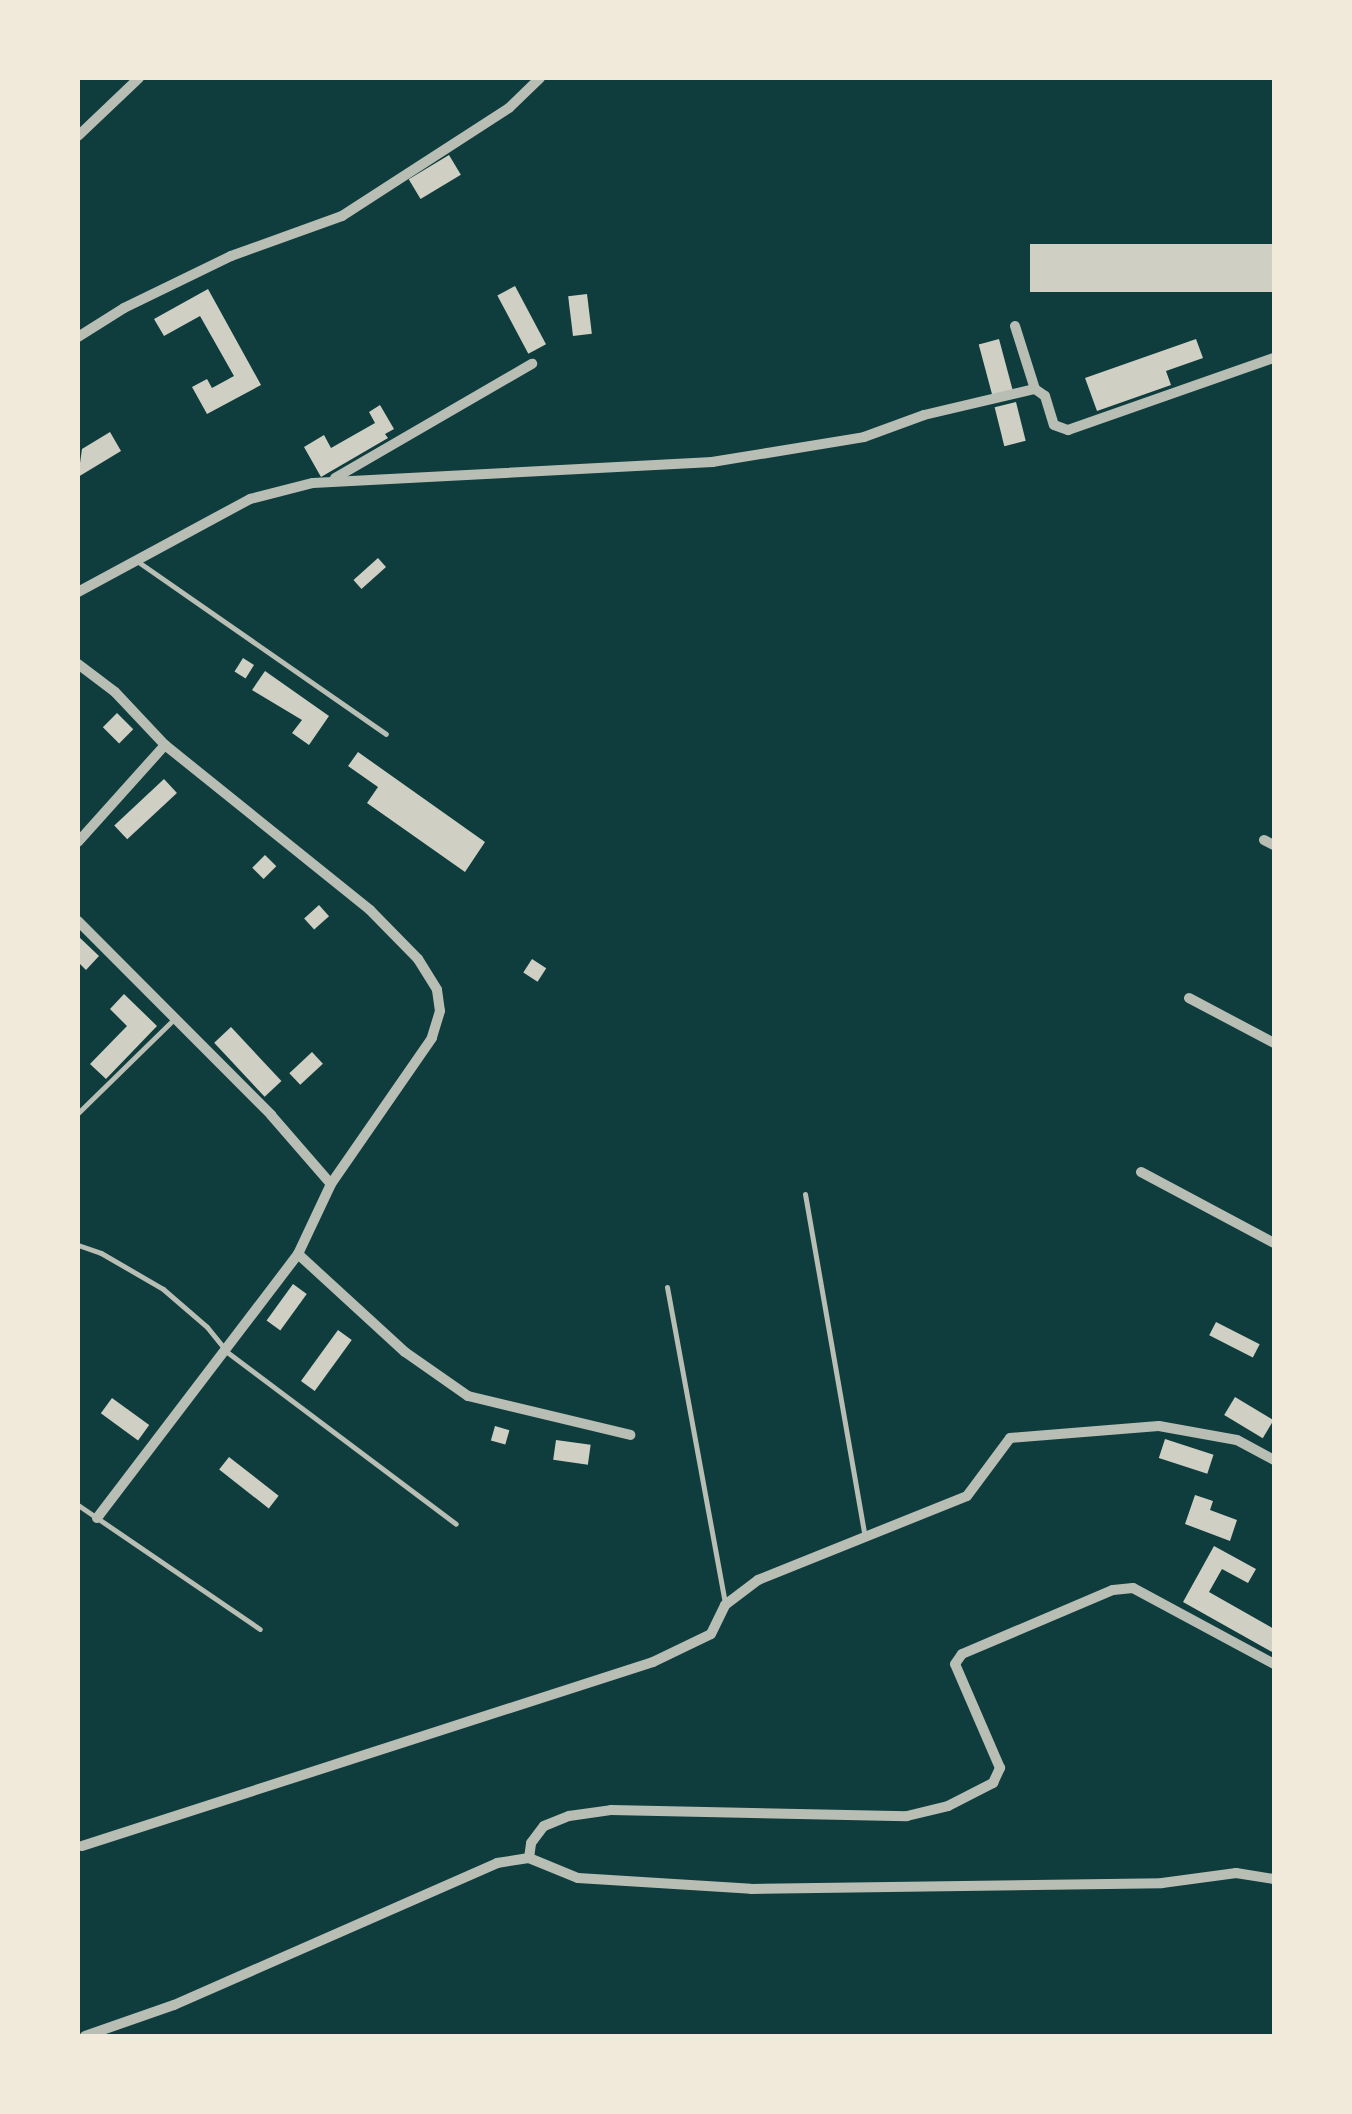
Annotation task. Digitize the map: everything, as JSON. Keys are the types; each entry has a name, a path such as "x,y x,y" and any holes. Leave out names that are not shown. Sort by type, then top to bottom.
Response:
{"street":[{"path":"78,136 139,78"},
{"path":"78,338 124,308 231,256 342,216 510,108 540,78"},
{"path":"1015,326 1035,389 1045,396 1054,425 1068,430 1274,358"},
{"path":"330,481 532,364"},
{"path":"78,592 250,498 330,481 712,462 864,437 924,415 1035,389"},
{"path":"78,664 116,692 165,745 370,910 418,959 437,990 440,1011 432,1038 331,1184 298,1254 96,1518"},
{"path":"78,842 165,745"},
{"path":"78,921 331,1184"},
{"path":"1189,998 1274,1043"},
{"path":"1141,1172 1274,1243"},
{"path":"298,1254 405,1352 468,1396 630,1435"},
{"path":"82,1846 653,1662 711,1634 725,1605 758,1580 968,1496 1010,1438 1159,1426 1237,1440 1274,1460"},
{"path":"529,1858 531,1843 544,1826 568,1816 612,1810 908,1816 948,1806 994,1782 1000,1768 956,1664 962,1654 1113,1590 1133,1588 1274,1664"},
{"path":"85,2036 174,2005 498,1863 529,1858 578,1878 750,1889 1162,1883 1236,1873 1274,1880"}],"lane":[{"path":"134,560 386,734"},
{"path":"78,1113 175,1018"},
{"path":"805,1194 866,1540"},
{"path":"78,1245 101,1253 163,1289 207,1327 226,1352 456,1524"},
{"path":"667,1288 725,1605"},
{"path":"78,1505 260,1629"}],"building":[{"path":"449,155 461,175 421,199 409,179"},
{"path":"1030,244 1274,244 1274,292 1030,292"},
{"path":"515,286 546,344 528,354 497,295"},
{"path":"208,289 261,385 207,414 192,387 207,379 212,388 234,376 200,316 164,336 154,319"},
{"path":"587,294 592,334 573,336 568,296"},
{"path":"999,339 1013,390 992,396 979,344"},
{"path":"1196,339 1203,358 1166,371 1171,385 1097,411 1085,378"},
{"path":"1016,402 1026,441 1004,446 995,407"},
{"path":"380,405 394,429 385,434 388,438 321,477 304,447 324,435 331,448 375,423 369,412"},
{"path":"110,432 121,451 78,477 82,449"},
{"path":"378,558 386,567 362,589 353,580"},
{"path":"243,658 254,665 246,678 235,672"},
{"path":"265,671 329,716 309,745 292,733 302,720 252,690"},
{"path":"117,713 133,729 119,743 103,727"},
{"path":"358,752 485,842 465,872 367,803 378,787 348,766"},
{"path":"164,779 177,793 127,839 114,825"},
{"path":"265,855 276,866 264,879 252,868"},
{"path":"319,905 329,916 314,930 304,918"},
{"path":"78,936 99,956 86,970 78,962"},
{"path":"532,959 546,968 538,982 523,972"},
{"path":"124,994 157,1026 106,1079 90,1064 127,1026 110,1009"},
{"path":"231,1027 281,1081 265,1097 214,1043"},
{"path":"312,1052 323,1064 300,1085 289,1073"},
{"path":"293,1284 307,1294 280,1330 267,1320"},
{"path":"1216,1322 1260,1344 1253,1358 1209,1335"},
{"path":"338,1330 352,1340 315,1391 301,1381"},
{"path":"1235,1397 1274,1420 1263,1438 1224,1415"},
{"path":"112,1398 149,1425 138,1440 101,1413"},
{"path":"495,1426 509,1430 505,1445 491,1440"},
{"path":"1165,1439 1214,1455 1207,1474 1159,1458"},
{"path":"556,1440 591,1445 588,1465 553,1460"},
{"path":"229,1457 279,1496 269,1508 219,1470"},
{"path":"1195,1495 1213,1501 1210,1510 1237,1520 1230,1541 1185,1524"},
{"path":"1214,1546 1256,1569 1248,1583 1222,1569 1209,1592 1274,1629 1274,1653 1183,1602"}]}
